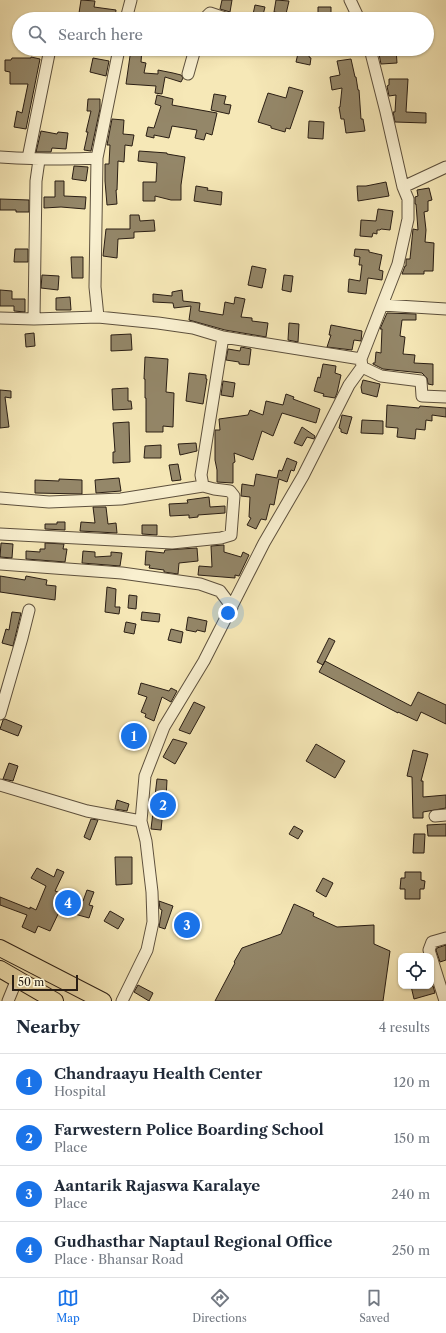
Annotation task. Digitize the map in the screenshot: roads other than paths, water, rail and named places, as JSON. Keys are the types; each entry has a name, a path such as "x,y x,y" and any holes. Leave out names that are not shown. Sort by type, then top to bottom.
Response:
{"highway":[{"path":"0,948 103,1001"},
{"path":"0,970 55,1001"}],"street":[{"path":"127,12 130,0"},
{"path":"350,0 356,12"},
{"path":"34,319 36,181 34,159 49,56"},
{"path":"98,317 95,287 97,158 118,56"},
{"path":"188,74 193,56"},
{"path":"122,1001 147,950 153,922 150,870 146,841 141,821 145,776 164,727 204,661 264,543 303,476 361,363 398,264 408,219 408,198 403,186 372,56"},
{"path":"0,157 68,160 97,158"},
{"path":"403,186 446,167"},
{"path":"382,305 446,309"},
{"path":"0,318 34,319 98,317 193,328 223,337 361,363 381,376 421,381 422,396 446,397"},
{"path":"203,486 201,475 223,337"},
{"path":"0,498 49,502 121,499 203,486 230,491 234,496 231,535 221,538 172,543 0,534"},
{"path":"0,564 122,573 200,584 220,591 232,606"},
{"path":"0,714 29,610"},
{"path":"0,785 88,811 141,821"},
{"path":"445,999 429,950 432,942 446,938"},
{"path":"8,1001 17,979"}],"place":[{"name":"Chandraayu Health Center","path":"134,736"},
{"name":"Farwestern Police Boarding School","path":"163,805"},
{"name":"Gudhasthar Naptaul Regional Office","path":"68,903"},
{"name":"Aantarik Rajaswa Karalaye","path":"187,925"}]}
